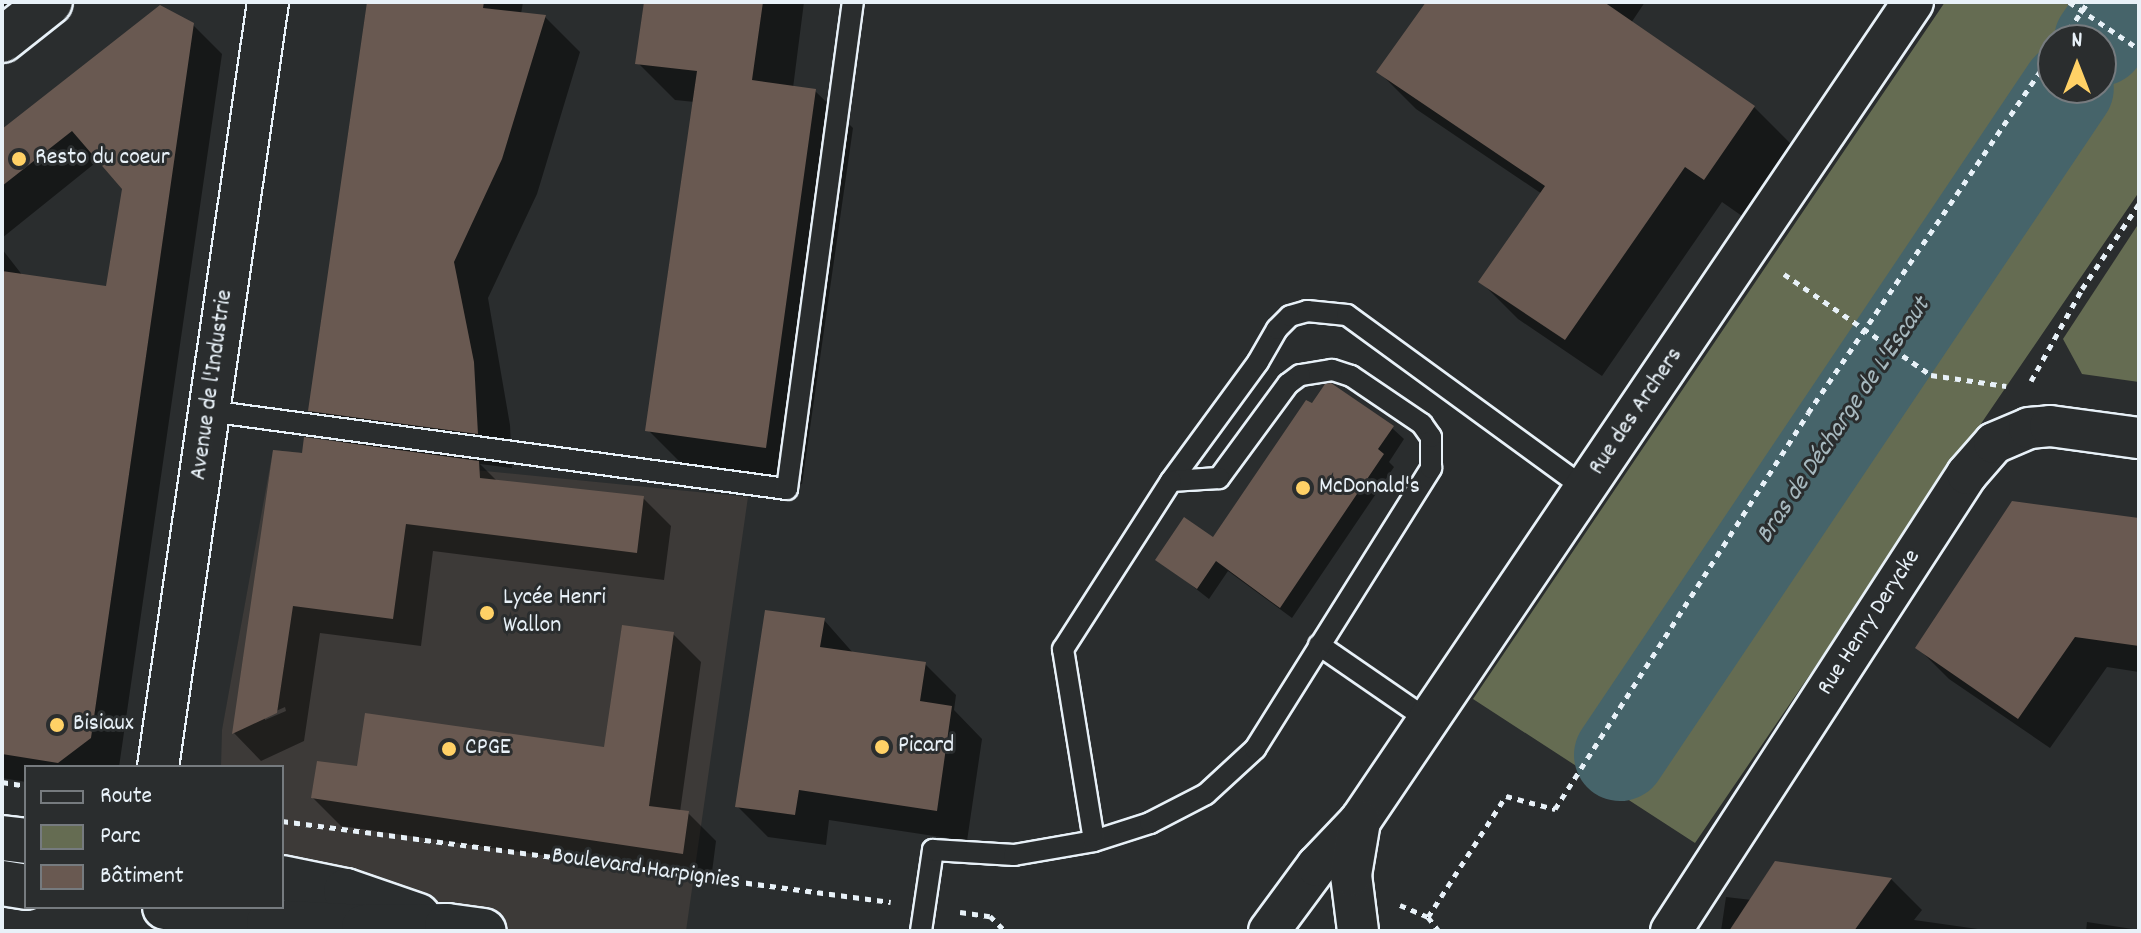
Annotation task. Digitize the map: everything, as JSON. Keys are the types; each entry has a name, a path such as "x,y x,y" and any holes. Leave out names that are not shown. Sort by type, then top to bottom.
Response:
{"main road":[{"path":"2,40 50,2"},
{"path":"2,838 24,841"},
{"path":"284,878 346,891 465,928"},
{"path":"2,883 24,887"},
{"path":"180,909 293,924 465,928"}],"street":[{"name":"Avenue de l'Industrie","path":"158,765 268,2"},
{"name":"Rue des Archers","path":"1269,931 1317,866 1360,821 1913,2"},
{"name":"Rue Henry Derycke","path":"1671,931 1967,474 1994,443 2029,428 2050,426 2139,438"},
{"name":"Rue des Archers","path":"1355,913 1352,865 1360,821"}],"lane":[{"path":"209,411 787,489 853,2"},
{"path":"1094,841 1063,649 1171,481 1277,329 1290,316 1307,311 1347,315 1586,489"},
{"path":"921,931 933,850 1014,855 1094,841 1179,810 1234,772 1273,723 1431,468 1431,437 1422,424 1351,376 1316,370 1288,384 1219,478 1171,481"},
{"path":"1319,645 1428,720"}],"path":[{"path":"2069,2 2139,49"},
{"path":"2075,24 2085,12 2088,2"},
{"path":"1428,917 1506,796 1555,809 1799,426 1866,333 2037,77"},
{"path":"2027,388 2082,289 2139,204"},
{"path":"1747,248 1931,375 2013,386"},
{"path":"2,782 24,786"},
{"name":"Boulevard Harpignies","path":"284,821 990,916 1005,931"},
{"path":"1355,913 1398,904 1428,917 1439,931"}],"shaded area":[{"name":"Lycée Henri Wallon","path":"273,450 748,497 686,931 219,931 284,909 284,765 221,765 222,730"}],"green space":[{"path":"1945,2 2139,2 2139,192 1695,843 1473,699"},
{"path":"2139,223 2139,382 2082,374 2063,339"}],"building":[{"path":"367,2 484,2 483,8 546,15 502,159 454,262 474,362 478,434 308,411"},
{"path":"644,2 763,2 752,80 816,89 766,448 645,431 697,71 635,64"},
{"path":"1426,2 1604,2 1755,106 1704,180 1685,167 1565,340 1478,282 1545,186 1376,72"},
{"path":"160,5 194,23 91,738 58,763 2,754 2,271 106,286 122,189 72,131 2,186 2,129"},
{"name":"McDonald's","path":"1331,383 1394,426 1378,449 1384,454 1280,608 1216,561 1197,589 1155,560 1184,517 1213,537 1306,400 1312,403 1325,384"},
{"path":"304,437 479,461 480,478 644,496 637,553 406,524 393,619 293,606 277,713 232,734 273,450 302,453"},
{"path":"2012,501 2139,518 2139,646 2075,637 2018,719 1915,648"},
{"path":"765,610 825,618 820,647 926,662 920,701 952,706 937,811 799,790 795,815 735,807"},
{"path":"622,625 674,632 649,806 689,811 683,854 311,798 317,761 357,766 365,713 604,747"},
{"path":"1775,861 1892,878 1854,931 1729,931"}],"waterway":[{"name":"Bras de Décharge de L'Escaut","path":"2111,24 2126,2"},
{"name":"Bras de Décharge de L'Escaut","path":"1620,755 2057,104"}],"place":[{"name":"Resto du coeur","path":"19,159"},
{"name":"McDonald's","path":"1303,488"},
{"name":"Lycée Henri Wallon","path":"487,613"},
{"name":"Bisiaux","path":"57,725"},
{"name":"Picard","path":"882,747"},
{"name":"CPGE","path":"449,749"}]}
